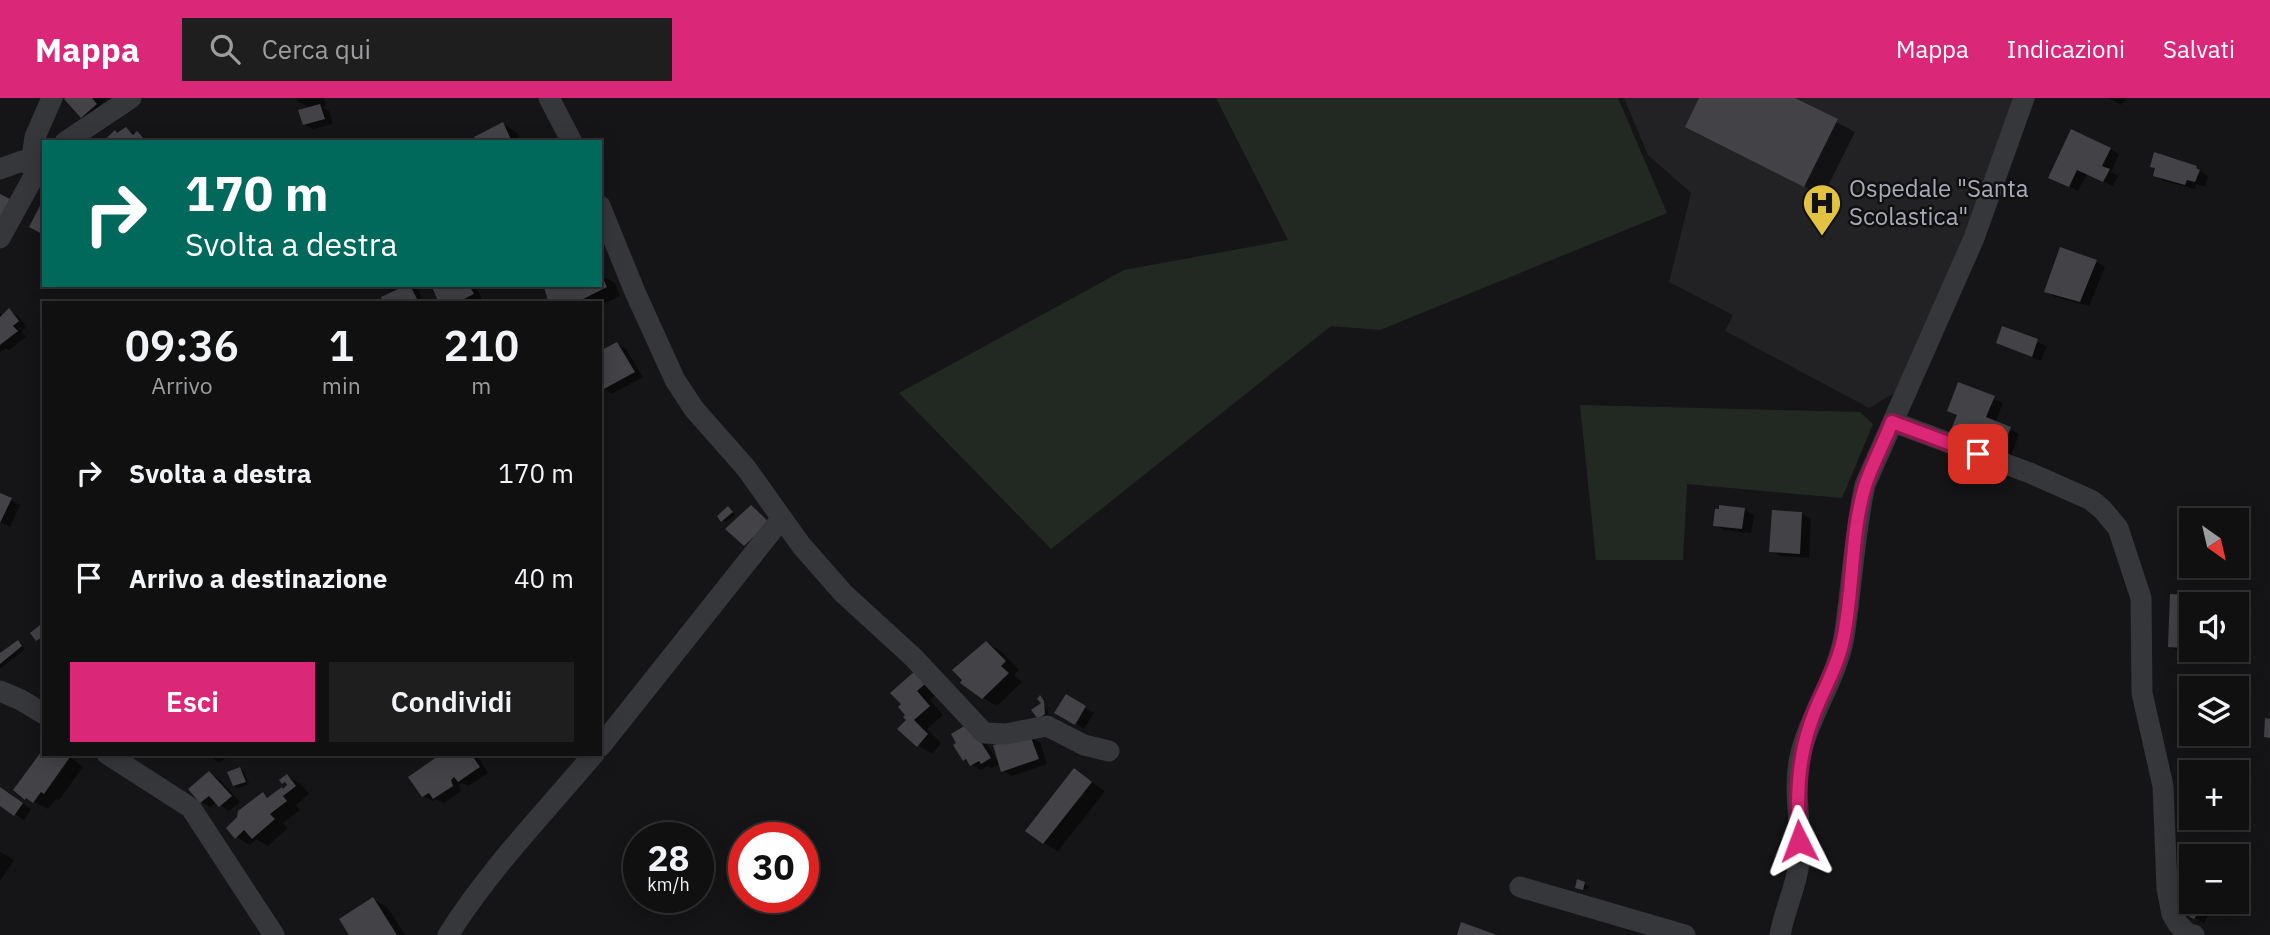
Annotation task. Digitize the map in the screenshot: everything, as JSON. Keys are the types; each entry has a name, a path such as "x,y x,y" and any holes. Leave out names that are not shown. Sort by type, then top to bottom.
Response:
{"street":[{"path":"41,166 33,151 35,137 52,98"},
{"path":"68,140 131,98"},
{"path":"549,98 571,140"},
{"path":"1780,935 1800,861 1797,801 1799,763 1810,723 1836,666 1843,639 1858,516 1865,485 1974,238 2024,98"},
{"path":"0,169 22,161 41,166"},
{"path":"0,238 41,166"},
{"path":"602,211 635,292 676,380 694,409 746,468 801,545 844,593 914,658 984,733 1006,734 1046,726 1084,745 1110,751"},
{"path":"1892,422 2030,472 2091,500 2118,528 2141,598 2141,693 2163,786 2167,888 2172,914 2187,933 2194,935"},
{"path":"602,744 782,518"},
{"path":"0,691 42,713"},
{"path":"110,756 191,808 274,935"},
{"path":"448,935 508,856 592,756"},
{"path":"1521,887 1685,935"}],"shaded area":[{"path":"1216,98 1618,98 1667,213 1380,330 1331,326 1051,549 899,393 1124,270 1288,240"},
{"name":"Ospedale \"Santa Scolastica\"","path":"1624,98 2017,98 1942,293 1896,392 1869,408 1725,331 1733,315 1669,282 1691,193 1648,155"},
{"path":"1580,405 1860,412 1873,424 1842,498 1687,484 1683,560 1596,560"}],"building":[{"path":"65,98 92,98 97,104 81,118"},
{"path":"1699,98 1795,98 1838,119 1804,187 1685,127"},
{"path":"320,104 325,119 303,125 298,110"},
{"path":"503,122 511,140 475,140 474,137"},
{"path":"126,127 133,135 137,131 145,140 104,140 115,130 117,133"},
{"path":"2071,129 2111,148 2102,166 2110,169 2103,182 2077,170 2069,187 2048,178"},
{"path":"2154,152 2197,166 2200,170 2195,182 2187,180 2185,185 2153,176 2155,168 2150,167"},
{"path":"0,194 10,199 0,224"},
{"path":"42,202 42,234 29,227"},
{"path":"2060,247 2097,260 2080,302 2044,292"},
{"path":"602,276 607,287 579,301 548,301 544,288 602,287"},
{"path":"403,287 411,287 418,301 382,301 381,297"},
{"path":"432,287 470,287 474,294 460,301 438,301"},
{"path":"9,308 19,321 13,326 18,331 0,345 0,317"},
{"path":"2002,326 2038,339 2032,357 1996,343"},
{"path":"617,342 635,372 602,390 602,350"},
{"path":"1958,382 1995,396 1986,417 2011,427 2001,452 1950,432 1957,415 1947,411"},
{"path":"0,493 12,498 0,523"},
{"path":"751,505 769,522 744,546 725,529"},
{"path":"1719,505 1745,508 1742,529 1713,526 1715,509 1719,509"},
{"path":"728,506 733,512 721,522 717,516"},
{"path":"1772,510 1802,512 1800,554 1769,552"},
{"path":"2170,594 2179,594 2179,648 2168,647"},
{"path":"40,625 42,628 42,637 36,641 30,633"},
{"path":"18,640 22,646 0,664 0,653"},
{"path":"986,641 1006,661 1001,666 1009,673 982,699 960,683 962,680 952,670"},
{"path":"915,671 926,683 917,691 930,706 914,720 928,734 917,747 897,729 906,720 898,707 901,704 890,693"},
{"path":"1066,694 1086,706 1075,725 1054,713"},
{"path":"1040,695 1044,701 1045,714 1038,719 1031,710 1041,703 1037,699"},
{"path":"2265,718 2270,719 2270,738 2264,737"},
{"path":"969,723 991,758 970,766 966,759 963,761 953,745 956,743 951,734"},
{"path":"1030,735 1039,759 1001,772 993,745"},
{"path":"42,751 42,756 70,757 44,794 41,792 33,803 13,790"},
{"path":"438,756 472,756 480,767 458,782 454,777 451,780 453,786 433,799 429,793 422,797 408,777"},
{"path":"240,767 246,782 233,786 227,772"},
{"path":"1074,768 1092,782 1043,844 1025,831"},
{"path":"209,771 232,796 219,807 209,796 200,803 188,789"},
{"path":"287,774 296,786 283,796 287,801 270,814 275,819 252,839 244,830 235,839 226,828 237,817 238,811 263,792 267,798 282,787 283,789 287,785 279,780"},
{"path":"0,787 23,803 14,816 0,806"},
{"path":"1577,879 1585,882 1583,890 1575,888"},
{"path":"373,897 397,935 349,935 339,919"},
{"path":"2185,914 2197,914 2194,919"},
{"path":"1461,922 1497,935 1457,935"}],"place":[{"name":"Ospedale \"Santa Scolastica\"","path":"1822,237"}],"route":[{"path":"1799,841 1799,763 1810,723 1836,666 1843,639 1858,516 1865,485 1892,422 1978,454"}]}
